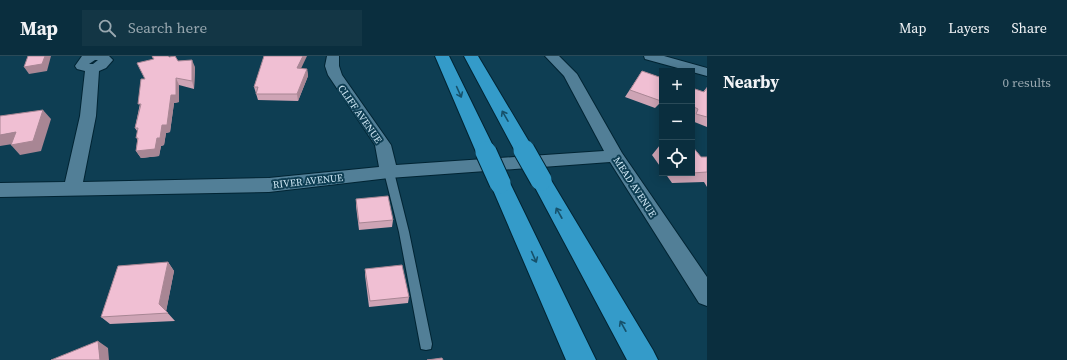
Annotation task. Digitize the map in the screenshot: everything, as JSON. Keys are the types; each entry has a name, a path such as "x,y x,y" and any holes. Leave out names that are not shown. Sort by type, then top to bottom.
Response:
{"highway":[{"path":"442,56 581,360"},
{"path":"471,56 642,360"}],"street":[{"name":"CLIFF AVENUE","path":"333,56 332,66 335,75 340,85 383,146 389,172"},
{"name":"MEAD AVENUE","path":"551,56 559,63 562,69 570,74 615,156 707,296"},
{"path":"560,56 565,56"},
{"name":"MEAD AVENUE","path":"570,56 569,61 572,70 570,74"},
{"path":"650,56 707,72"},
{"path":"72,189 88,116 92,68"},
{"name":"RIVER AVENUE","path":"0,190 269,185 389,172 615,156"}],"lane":[{"path":"389,172 404,232 426,344"}],"building":[{"path":"28,56 45,56 42,64 24,67"},
{"path":"152,56 175,56 178,61 192,60 192,81 176,78 176,95 171,95 167,125 162,125 160,138 157,138 155,149 136,151 138,128 135,128 141,104 138,104 141,79 145,79 137,63 154,59"},
{"path":"264,56 303,56 297,68 307,69 297,94 256,94 258,87 254,87"},
{"path":"642,71 659,77 659,100 630,90"},
{"path":"707,88 707,117 696,114 698,109 695,108 695,89 704,92"},
{"path":"43,110 33,141 11,145 16,132 0,135 0,116"},
{"path":"695,150 701,157 707,157 707,172 695,173"},
{"path":"388,196 393,220 359,223 356,199"},
{"path":"168,262 159,304 168,313 101,317 118,266"},
{"path":"402,265 409,297 370,301 365,269"},
{"path":"98,341 100,360 51,360"},
{"path":"442,358 443,360 427,360"}]}
